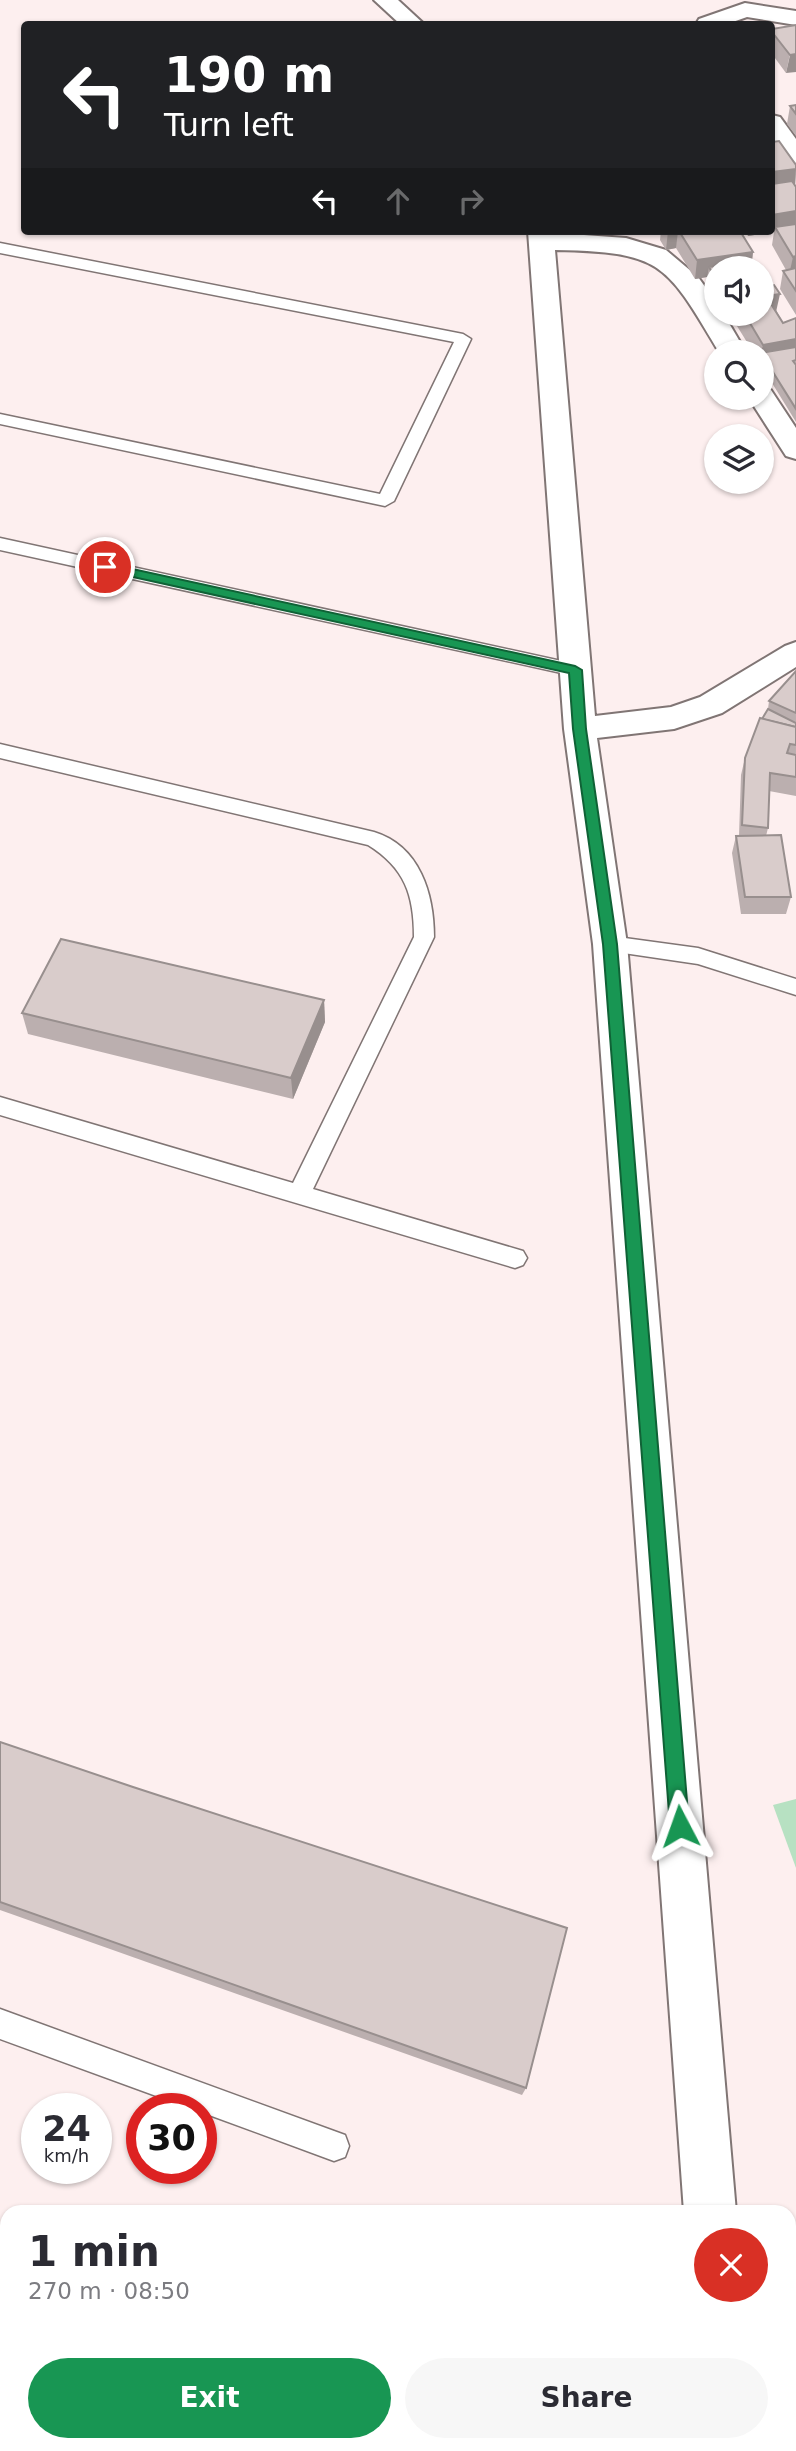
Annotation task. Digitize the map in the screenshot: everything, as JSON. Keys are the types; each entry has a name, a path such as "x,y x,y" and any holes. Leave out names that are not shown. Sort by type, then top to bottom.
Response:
{"street":[{"path":"385,0 410,21"},
{"path":"715,21 745,10 796,18"},
{"path":"775,125 796,156"},
{"path":"709,2205 610,944 580,729 542,237 642,251 669,263 694,292 725,340"},
{"path":"770,410 796,450"},
{"path":"580,729 674,718 712,705 796,653"}],"lane":[{"path":"0,248 463,339 385,501 0,419"},
{"path":"0,544 575,670"},
{"path":"0,751 374,839 398,852 416,880 426,904 424,937 299,1195"},
{"path":"610,944 698,956 796,987"},
{"path":"0,1106 515,1258"},
{"path":"0,2024 334,2146"}],"green space":[{"path":"796,1799 796,1868 773,1805"}],"building":[{"path":"796,25 796,54 790,55 775,36 775,28"},
{"path":"779,141 796,169 775,172 775,142"},
{"path":"792,181 796,187 796,211 775,214 775,184"},
{"path":"796,224 796,256 793,257 775,227"},
{"path":"681,235 742,235 753,252 704,256 704,259 697,260"},
{"path":"796,268 796,291 783,271"},
{"path":"774,309 783,323 796,318 796,339 774,343 774,340 760,340 752,326 774,326"},
{"path":"796,347 796,360 793,361 796,365 796,409 774,374 774,351"},
{"path":"796,671 796,713 769,701"},
{"path":"768,709 796,723 796,727 762,719"},
{"path":"760,718 796,727 796,745 790,744 787,753 796,755 796,777 770,773 768,828 742,825 745,758"},
{"path":"781,835 791,897 745,897 736,836"},
{"path":"61,939 324,1000 291,1078 22,1013"},
{"path":"0,1742 567,1928 526,2088 0,1902"}],"route":[{"path":"105,567 575,670 580,729 610,944 680,1826"}]}
